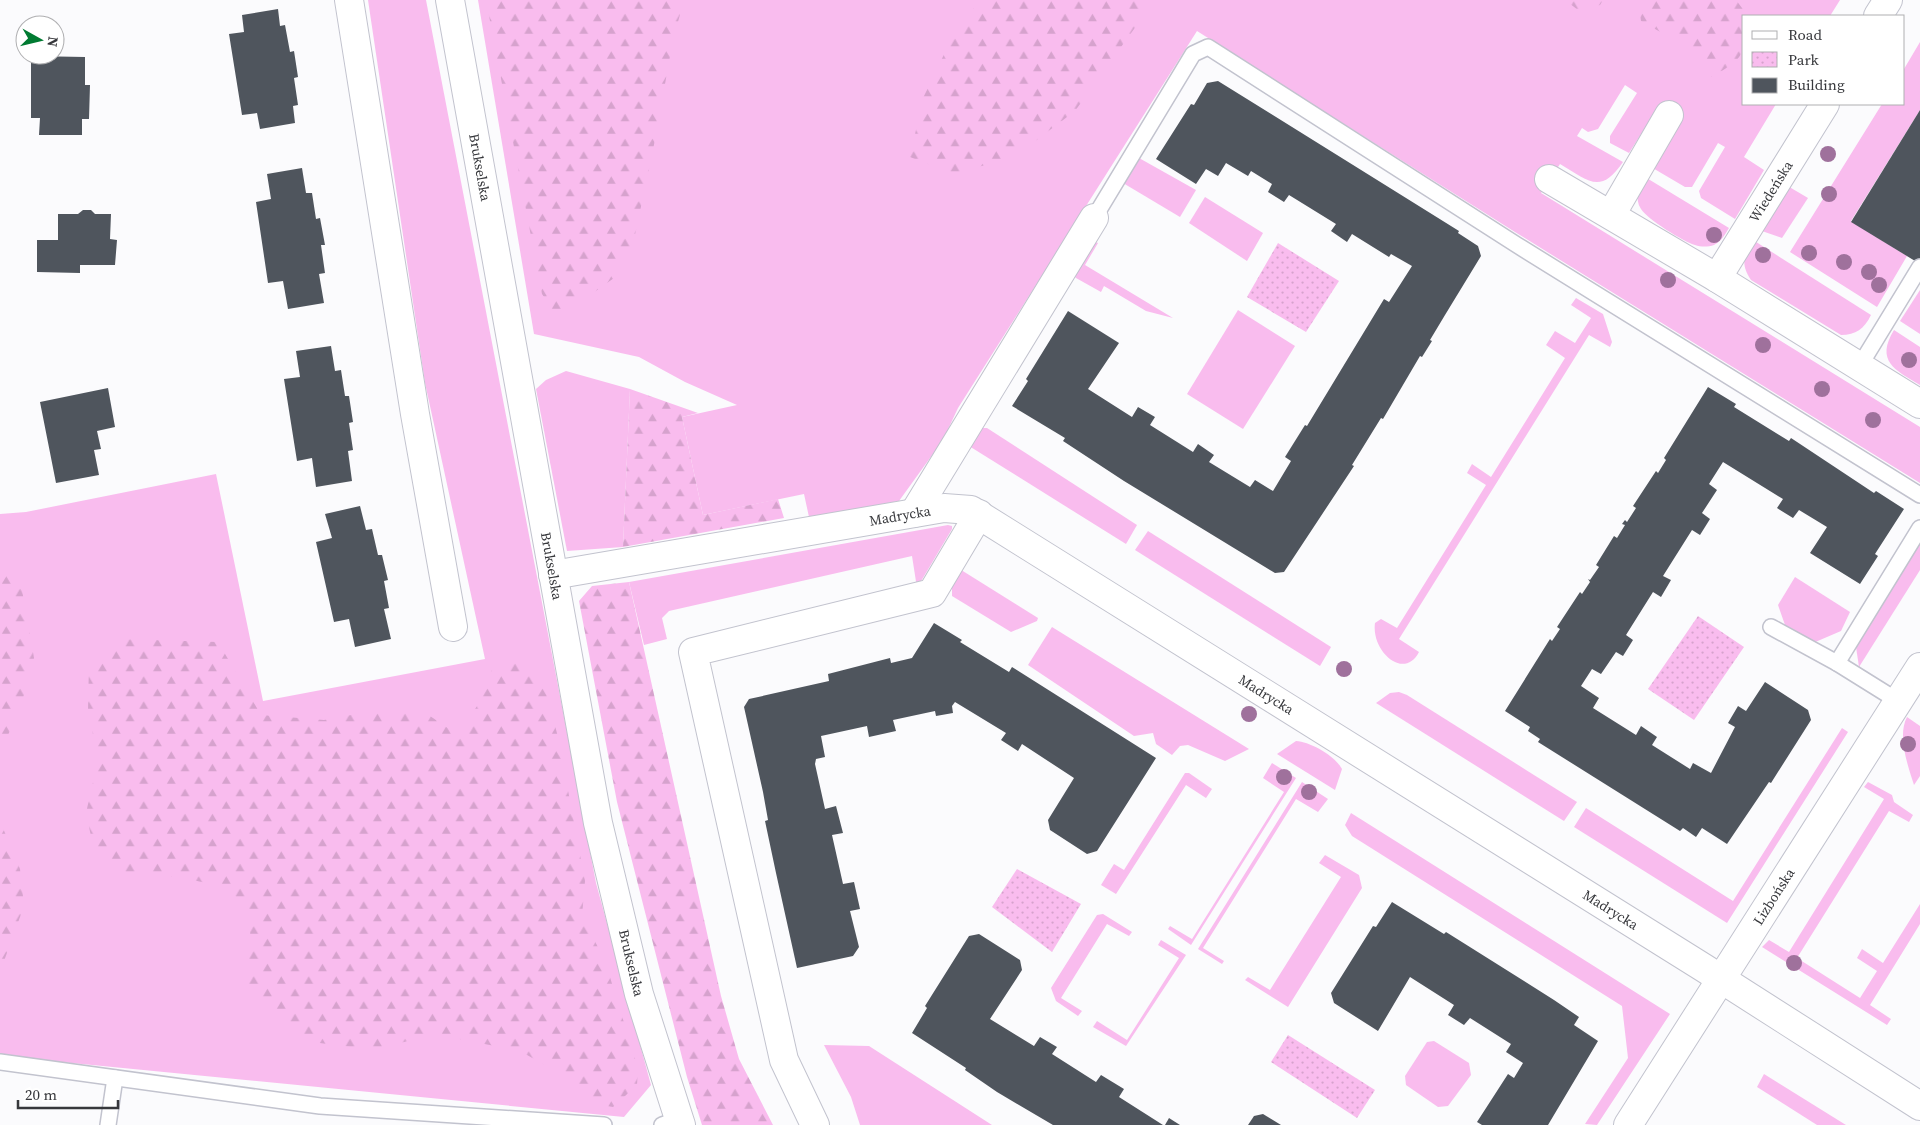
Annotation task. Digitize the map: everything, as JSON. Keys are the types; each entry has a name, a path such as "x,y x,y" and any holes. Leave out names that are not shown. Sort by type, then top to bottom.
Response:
{"street":[{"path":"348,0 398,315 453,627"},
{"name":"Brukselska","path":"450,0 598,823 639,994 674,1123"},
{"path":"1879,15 1888,0"},
{"name":"Wiedeńska","path":"1717,278 1824,105"},
{"path":"1611,216 1669,116"},
{"path":"1549,179 1717,278 1920,404"},
{"path":"914,513 1094,218"},
{"name":"Madrycka","path":"553,575 914,513 953,508 971,510 1720,978 1920,1106"},
{"path":"815,1125 784,1060 693,652 932,593 979,514"},
{"name":"Lizbońska","path":"1628,1125 1920,667"}],"lane":[{"path":"1094,218 1193,54 1208,47 1541,260 1920,496"},
{"path":"1859,367 1920,267"},
{"path":"1837,663 1920,528"},
{"path":"1771,627 1837,663 1898,701"},
{"path":"0,1062 320,1106 604,1125"},
{"path":"108,1125 115,1078"}],"green space":[{"path":"368,0 426,0 596,883 651,1085 624,1117 0,1056 0,514 26,512 216,474 263,701 485,659 425,383"},
{"path":"478,0 1840,0 1831,15 1742,15 1742,105 1775,105 1744,157 1764,170 1735,219 1701,198 1699,191 1725,147 1718,143 1692,187 1685,187 1651,167 1681,120 1659,106 1629,153 1610,143 1610,136 1637,93 1625,85 1598,129 1588,132 1582,128 1577,136 1623,162 1615,173 1600,182 1593,182 1560,164 1541,193 1920,427 1920,483 1515,232 1197,31 958,408 943,440 899,501 809,517 804,494 703,515 682,417 737,405 685,382 639,357 534,334"},
{"path":"486,0 684,0 673,40 653,150 632,249 614,278 558,318 542,294"},
{"path":"979,0 1159,0 1152,4 1075,111 1014,157 953,174 910,157 923,98 949,44"},
{"path":"1565,0 1603,0 1600,5 1578,10"},
{"path":"1638,0 1736,0 1747,15 1742,15 1741,54 1732,64 1712,77 1678,42 1641,21"},
{"path":"1920,42 1920,110 1851,221 1907,256 1877,307 1790,252 1881,105 1905,105 1905,67"},
{"path":"1139,158 1196,190 1180,217 1123,183"},
{"path":"1645,177 1729,228 1719,242 1714,245 1697,246 1675,235 1650,218 1641,209 1638,201 1639,189"},
{"path":"1786,185 1808,198 1782,238 1759,230"},
{"path":"1205,197 1263,233 1247,261 1189,223"},
{"path":"1753,240 1871,315 1865,324 1851,334 1841,335 1751,280 1744,264 1747,250"},
{"path":"1093,241 1098,243 1085,265 1173,318 1146,311 1104,286 1101,292 1076,278 1074,276"},
{"path":"1278,243 1339,281 1306,332 1247,297"},
{"path":"1920,290 1920,334 1900,321"},
{"path":"1576,298 1603,314 1612,342 1610,347 1589,335 1399,639 1419,652 1413,660 1405,664 1397,663 1383,652 1378,643 1375,623 1381,619 1397,628 1486,485 1467,473 1472,464 1491,477 1565,358 1546,345 1555,331 1575,343 1591,318 1571,305"},
{"path":"1238,310 1295,346 1243,429 1187,394"},
{"path":"1894,330 1920,347 1920,385 1890,364 1887,350"},
{"path":"566,371 630,389 623,547 567,551 536,389 546,380"},
{"path":"630,389 698,413 682,417 703,515 778,499 784,518 623,547"},
{"path":"979,428 987,428 1137,525 1126,544 969,446"},
{"path":"948,525 952,526 952,529 917,588 912,556 669,611 662,618 667,639 644,645 629,582"},
{"path":"1148,531 1331,647 1320,666 1135,550"},
{"path":"1920,543 1920,570 1859,667 1856,647"},
{"path":"958,568 1038,618 1037,621 1011,632 952,596 952,579"},
{"path":"7,575 22,590 34,658 21,706 0,753 0,585"},
{"path":"1795,577 1850,612 1841,631 1813,643 1785,625 1778,605"},
{"path":"629,582 721,996 739,1059 773,1125 702,1125 687,1077 617,802 579,601 592,586"},
{"path":"1698,616 1744,647 1694,720 1648,689"},
{"path":"1052,627 1249,749 1225,761 1188,745 1180,746 1172,755 1156,744 1153,733 1134,736 1028,665"},
{"path":"117,639 218,642 261,715 324,720 367,712 402,711 430,716 458,735 479,703 493,667 508,659 528,665 542,677 558,737 585,881 582,916 605,961 638,1068 637,1085 613,1107 590,1103 573,1081 520,1051 434,1034 374,1050 312,1042 245,984 251,945 248,906 221,886 178,877 116,871 94,850 86,813 98,760 88,710 89,663"},
{"path":"1399,692 1407,695 1577,802 1564,821 1376,703 1390,693"},
{"path":"1907,717 1920,726 1920,776 1914,785 1903,742 1904,725"},
{"path":"1842,728 1848,732 1727,923 1574,827 1586,808 1733,901"},
{"path":"1296,741 1322,750 1339,764 1342,769 1335,790 1277,754"},
{"path":"1272,763 1296,778 1191,945 1168,929 1170,926 1192,939 1284,792 1263,778"},
{"path":"1185,773 1189,773 1212,789 1206,798 1186,785 1116,894 1101,885 1114,864 1124,870"},
{"path":"1302,782 1328,799 1318,812 1296,799 1203,948 1224,961 1222,964 1198,949"},
{"path":"1868,782 1892,795 1894,802 1913,815 1909,822 1889,811 1797,958 1860,998 1877,971 1857,958 1862,949 1883,963 1920,904 1920,924 1870,1005 1891,1019 1887,1025 1762,947 1769,940 1789,952 1884,799 1864,787"},
{"path":"1351,813 1670,1014 1597,1125 1585,1124 1628,1058 1622,1006 1352,836 1345,825"},
{"path":"0,821 20,869 24,906 0,972"},
{"path":"1325,855 1359,875 1362,888 1288,1007 1245,980 1248,977 1270,990 1341,877 1319,863"},
{"path":"1017,869 1081,904 1052,952 992,907"},
{"path":"1103,914 1132,932 1129,936 1107,924 1061,998 1082,1011 1078,1016 1056,1001 1051,988 1097,915"},
{"path":"1161,940 1186,955 1126,1046 1093,1027 1097,1021 1127,1040 1179,958 1158,945"},
{"path":"1288,1035 1375,1090 1357,1118 1271,1062"},
{"path":"1434,1041 1469,1063 1471,1075 1448,1106 1438,1107 1406,1085 1405,1076 1427,1042"},
{"path":"824,1045 869,1046 992,1125 860,1125 851,1097"},
{"path":"1764,1074 1846,1125 1817,1125 1757,1087"}],"building":[{"path":"278,9 280,26 285,25 290,52 294,51 298,77 294,78 298,105 293,106 295,123 260,129 257,113 242,115 229,34 244,32 242,15"},
{"path":"65,57 85,57 85,85 90,85 89,119 82,119 82,135 39,135 40,118 31,118 31,65 65,65"},
{"path":"1218,81 1459,231 1458,233 1478,246 1481,256 1430,340 1432,341 1422,357 1420,356 1383,419 1381,418 1352,465 1354,466 1284,572 1275,573 1124,481 1063,441 1065,438 1012,406 1028,381 1026,379 1068,311 1119,343 1088,389 1132,417 1138,407 1155,417 1150,425 1193,452 1198,444 1214,455 1209,462 1250,487 1255,480 1273,491 1291,461 1285,457 1305,425 1307,426 1384,299 1389,302 1412,266 1391,254 1389,257 1352,234 1347,242 1331,231 1336,224 1289,195 1284,202 1268,192 1272,184 1251,171 1248,176 1226,163 1218,176 1206,169 1196,184 1156,159 1191,104 1194,105 1207,83"},
{"path":"1920,110 1920,264 1851,222"},
{"path":"302,168 306,193 312,193 316,219 320,218 325,245 321,245 325,273 319,274 324,303 288,309 283,281 268,283 256,202 271,199 267,174"},
{"path":"83,210 91,210 95,214 111,214 110,239 117,240 115,265 80,265 80,273 37,272 37,240 58,240 58,214 78,214"},
{"path":"331,346 335,371 341,370 345,396 349,396 353,422 349,423 353,450 348,451 352,481 316,487 312,458 297,461 284,379 300,377 296,351"},
{"path":"1708,387 1736,404 1734,407 1789,441 1791,438 1874,493 1876,491 1904,509 1875,554 1878,556 1860,584 1810,553 1827,527 1799,510 1793,518 1777,508 1783,499 1723,462 1709,484 1717,490 1702,513 1710,519 1700,535 1692,530 1663,576 1671,580 1661,597 1653,592 1626,635 1633,640 1623,656 1616,652 1601,674 1592,669 1581,686 1599,698 1593,708 1636,735 1641,726 1657,737 1652,745 1690,769 1693,763 1711,773 1735,727 1728,723 1738,706 1746,711 1765,682 1808,710 1811,720 1771,783 1769,782 1727,844 1702,828 1696,837 1683,828 1680,831 1538,742 1540,739 1528,731 1530,727 1505,711 1550,639 1552,641 1560,629 1557,627 1580,592 1582,594 1590,582 1588,579 1590,580 1599,567 1596,565 1614,536 1617,538 1625,525 1622,524 1625,520 1627,522 1636,508 1633,506 1656,471 1658,473 1666,460 1664,458"},
{"path":"108,388 115,427 97,431 101,449 94,450 99,475 56,483 40,402"},
{"path":"360,506 366,530 372,529 378,555 382,555 388,580 384,581 389,608 384,609 391,639 355,647 349,619 334,622 316,542 332,538 325,514"},
{"path":"934,623 962,640 960,642 1009,672 1012,667 1156,758 1097,851 1087,854 1050,830 1048,820 1074,778 1022,744 1018,751 1001,740 1006,733 955,702 952,706 953,713 936,716 935,711 893,720 896,731 869,737 867,726 821,736 825,757 816,759 815,764 825,809 836,806 843,833 832,835 843,884 854,882 860,909 850,911 859,947 853,956 797,968 765,821 768,820 763,792 744,707 749,699 829,681 828,674 890,658 891,663 912,658"},
{"path":"1392,902 1444,934 1446,932 1554,1000 1579,1017 1574,1025 1598,1041 1548,1125 1482,1125 1477,1122 1508,1074 1514,1078 1523,1063 1506,1052 1511,1044 1470,1018 1464,1025 1448,1015 1454,1005 1410,977 1378,1031 1334,1003 1331,993 1373,926 1376,927"},
{"path":"979,934 1020,960 1022,970 990,1019 1034,1046 1040,1037 1057,1047 1052,1054 1096,1082 1101,1075 1124,1089 1119,1097 1163,1125 1053,1125 997,1092 965,1070 966,1068 912,1033 927,1008 925,1006 969,936"},
{"path":"1263,1114 1281,1125 1248,1125 1254,1116"},
{"path":"1169,1118 1180,1125 1165,1125"}]}
